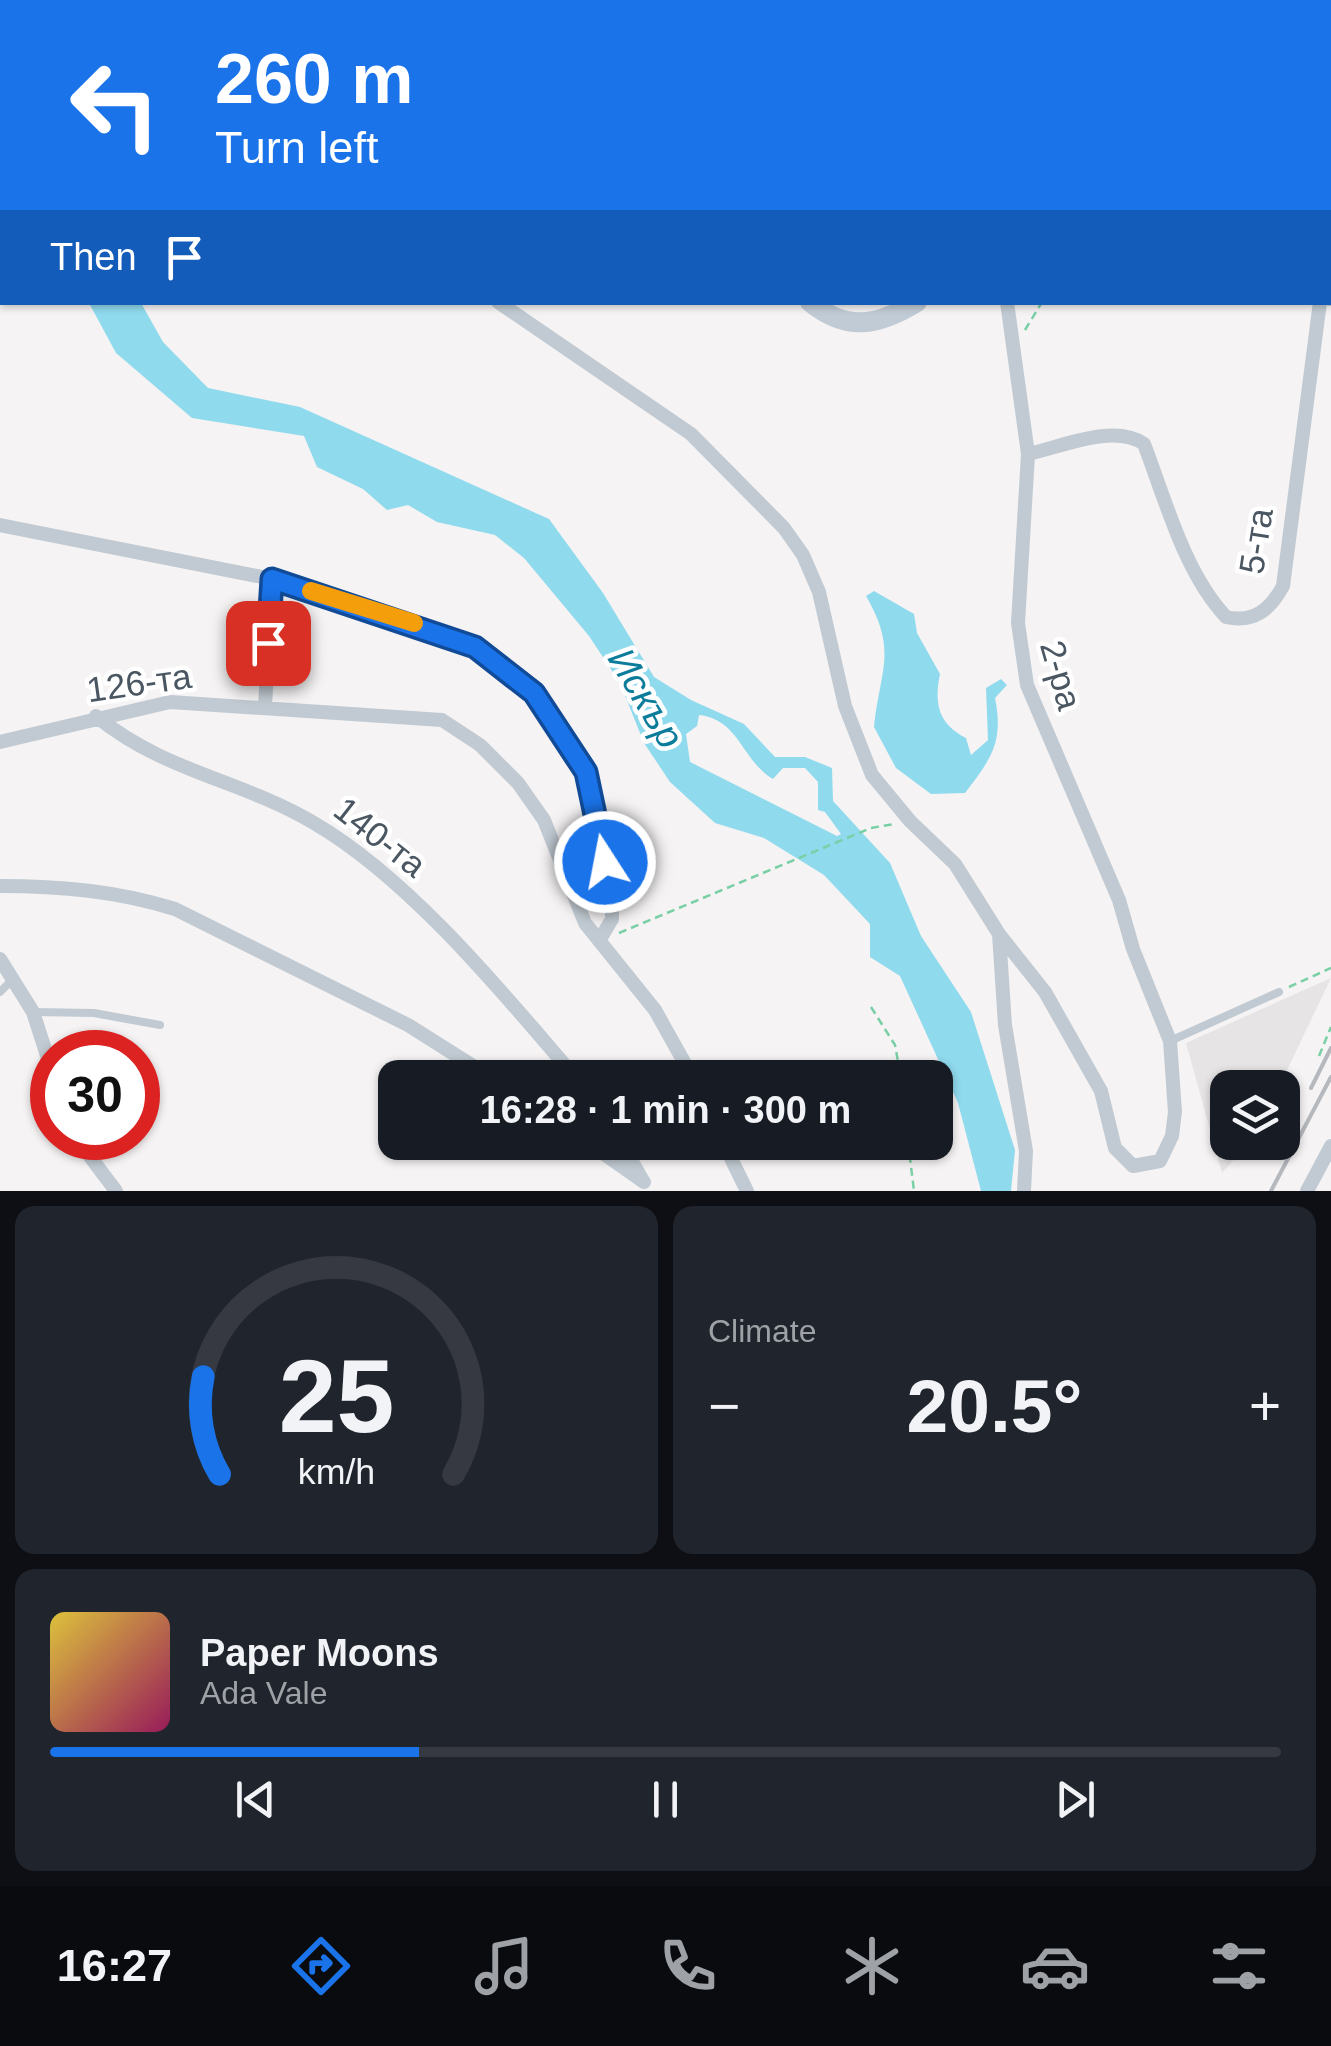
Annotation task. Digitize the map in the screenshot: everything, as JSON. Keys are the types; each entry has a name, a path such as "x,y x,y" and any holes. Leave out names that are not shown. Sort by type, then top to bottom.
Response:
{"main road":[{"path":"814,305 834,319 862,325 890,318 912,305"}],"street":[{"path":"502,305 691,434 784,528 803,555 818,592 858,742 872,775 910,821 955,864 999,934 1005,1026 1026,1151 1024,1191"},
{"name":"2-ра","path":"999,934 1045,992 1071,1036 1101,1092 1115,1148 1134,1166 1160,1161 1172,1136 1177,1090 1170,1041 1132,949 1114,886 1027,685 1018,624 1028,454 1006,305"},
{"name":"5-та","path":"1028,454 1102,437 1134,437 1144,444 1190,560 1212,602 1226,617 1253,617 1268,609 1283,586 1320,305"},
{"path":"0,525 272,579 475,647 534,693 586,772 612,898 612,919 599,942"},
{"path":"264,707 272,579"},
{"name":"126-та","path":"0,742 96,716 170,702 419,715 460,729 518,783 544,820 572,898 599,942 655,1010 683,1060"},
{"name":"140-та","path":"96,716 150,754 310,820 377,865 559,1060"},
{"path":"0,886 84,889 175,909 408,1025 463,1060"},
{"path":"0,959 33,1012 39,1030"},
{"path":"1307,1191 1331,1146"},
{"path":"93,1160 116,1191"},
{"path":"612,1160 644,1182 631,1160"},
{"path":"732,1160 747,1191"}],"lane":[{"path":"0,992 14,978"},
{"path":"1170,1041 1279,992"},
{"path":"33,1012 94,1012 160,1025"}],"path":[{"path":"1013,348 1040,305"},
{"path":"599,942 871,828 910,821"},
{"path":"1279,992 1331,968"},
{"path":"871,1007 895,1045 898,1060"},
{"path":"1320,1056 1331,1028"},
{"path":"910,1160 914,1191"}],"shaded area":[{"path":"1331,978 1287,1070 1210,1070 1210,1130 1186,1043"},
{"path":"1218,1160 1234,1160 1222,1173"}],"water":[{"name":"Искър","path":"90,305 142,305 163,342 208,388 300,407 549,519 603,593 654,677 691,700 744,724 775,757 805,757 832,768 833,801 890,863 921,936 971,1012 1015,1150 1011,1191 981,1191 953,1092 953,1060 938,1060 900,976 870,957 870,924 824,875 764,838 715,823 670,782 644,743 620,683 589,636 524,558 495,535 437,522 408,505 387,510 363,489 317,467 304,436 192,418 116,353","holes":["699,715 712,718 732,732 754,762 773,779 783,768 805,768 818,782 818,810 825,812 841,834 837,836 690,762 686,734 697,726"]},
{"path":"874,591 914,614 917,633 940,674 940,712 949,726 966,738 971,755 988,740 986,688 1001,679 1007,685 995,698 998,727 993,749 965,793 931,794 896,768 874,727 884,646 866,596"}],"railway":[{"path":"1311,1088 1331,1048"},
{"path":"1271,1191 1331,1077"}],"slow traffic":[{"path":"311,591 414,623"}],"route":[{"path":"268,643 272,579 428,628 475,647 534,693 586,772 605,862"}]}
